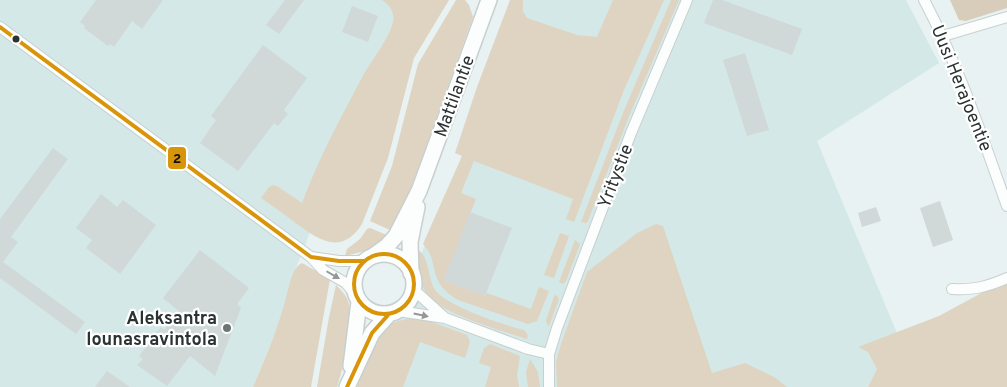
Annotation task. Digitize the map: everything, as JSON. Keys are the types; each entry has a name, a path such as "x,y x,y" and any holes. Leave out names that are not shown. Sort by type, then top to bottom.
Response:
{"street":[{"name":"Mattilantie","path":"369,259 387,246 396,236 419,191 489,0"},
{"name":"Yritystie","path":"548,387 549,354 557,328 631,133 687,0"},
{"name":"Uusi Herajoentie","path":"924,0 943,36 976,119 1007,206"},
{"path":"943,36 1007,17"},
{"path":"0,27 311,257 324,270 346,283 357,298 372,312 445,318 549,354"},
{"name":"Mattilantie","path":"411,273 410,242 419,191"},
{"path":"311,257 339,261 369,259 383,254 393,256 407,265 414,281 410,298 405,306 393,313 372,333 347,386"},
{"path":"347,386 356,337 357,298 355,276 358,268 369,259"},
{"path":"952,289 971,290 985,287 1007,278"},
{"path":"413,289 445,318"}],"shaded area":[{"path":"0,0 402,0 292,278 281,318 253,387 0,387"},
{"path":"382,0 449,0 414,58 388,158 362,224 346,240 329,242 311,234 261,198 269,187 273,185 302,203 339,120 391,29 393,12"},
{"path":"456,0 465,0 473,17 416,174 398,221 392,231 370,221 392,166 418,64"},
{"path":"510,0 523,0 523,11 527,18 577,35 597,37 613,0 664,0 624,90 574,222 566,219 573,199 474,161 461,193 476,199 444,280 485,296 487,293 531,309 539,287 549,291 537,321 528,324 458,300 448,293 437,279 431,258 423,244 462,156 455,153 477,87"},
{"path":"518,0 906,0 939,63 817,141 897,333 868,387 371,387 425,244 463,155"},
{"path":"671,0 679,0 630,114 588,221 586,223 581,222 623,113"},
{"path":"950,0 1007,0 1007,8 966,21 959,20"},
{"path":"656,224 663,226 712,373 745,363 774,377 787,387 557,387 556,362 587,272 637,233"},
{"path":"370,228 389,236 369,250 345,256 347,249"},
{"path":"560,233 569,236 554,278 544,275"},
{"path":"575,240 580,244 566,281 563,284 559,282"},
{"path":"416,249 424,256 432,285 441,296 476,314 524,330 528,335 527,339 458,315 433,301 426,293 422,283"},
{"path":"302,263 330,279 311,387 253,387 276,329 292,277"},
{"path":"1007,282 1007,387 868,387 877,369 868,352 858,347 939,316 987,290"},
{"path":"336,285 346,297 350,309 347,344 337,387 317,387 329,317"},
{"path":"555,294 559,299 549,326 546,320"},
{"path":"412,318 429,321 467,335 470,342 465,358 420,342 403,387 357,387 377,338 394,322"},
{"path":"490,344 520,356 517,375 519,387 485,387 491,367 479,363 484,348"},
{"path":"530,359 538,372 540,387 528,387 526,372"}],"building":[{"path":"96,0 163,0 142,29 132,21 114,47 110,44 108,46 84,28 85,26 80,22"},
{"path":"285,0 304,0 279,34 266,25"},
{"path":"713,0 722,0 802,29 792,55 704,23"},
{"path":"352,6 378,16 368,42 342,32"},
{"path":"263,45 307,78 284,110 288,114 278,126 274,123 238,171 200,143 216,120 211,116"},
{"path":"745,53 769,130 747,136 723,60"},
{"path":"53,148 68,159 11,237 18,242 3,262 85,322 76,334 0,278 0,219"},
{"path":"101,194 117,207 123,200 156,225 120,274 86,248 92,240 76,228"},
{"path":"940,201 953,240 933,247 920,208"},
{"path":"876,207 881,221 862,227 858,213"},
{"path":"470,212 512,228 485,296 444,280"},
{"path":"200,250 249,288 237,304 241,308 215,376 190,356 167,386 137,365 143,359 139,356 161,327 164,330 179,311 163,298"},
{"path":"107,371 130,387 95,387"}],"transit line":[{"name":"2","path":"0,27 311,257 339,261 364,261"},
{"name":"2","path":"384,254 401,259 409,267 414,284 409,301 401,309 384,314 367,309 359,301 354,284 359,267 367,259 384,254"},
{"name":"2","path":"347,387 372,333 389,314"}],"place":[{"name":"Aleksantra lounasravintola","path":"227,328"}]}
